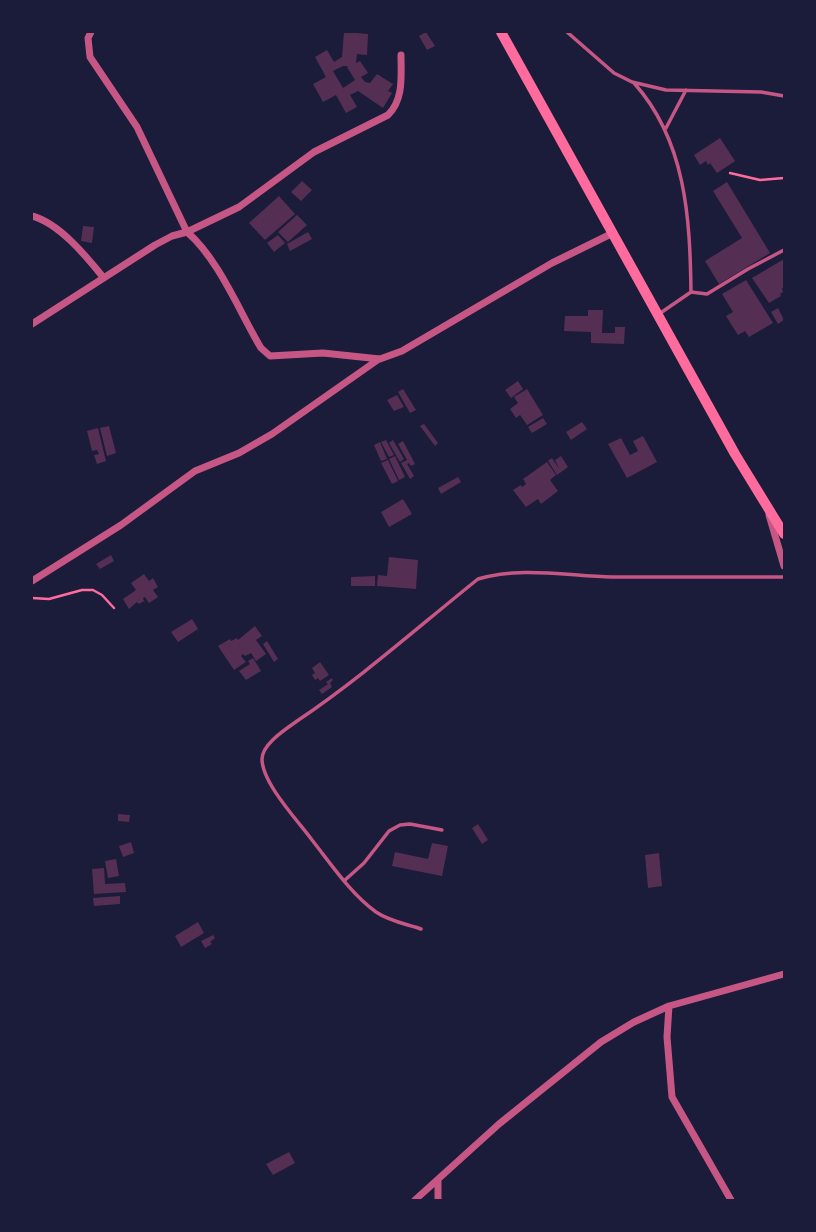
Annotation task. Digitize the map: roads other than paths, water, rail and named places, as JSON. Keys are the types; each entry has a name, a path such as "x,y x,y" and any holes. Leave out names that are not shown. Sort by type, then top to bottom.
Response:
{"main road":[{"path":"501,32 735,454 785,534"}],"street":[{"path":"92,32 88,38 90,57 137,127 187,232 216,269 261,348 270,356 323,353 380,359"},
{"path":"32,324 164,240 239,207 314,152 388,115 395,108 399,96 401,55"},
{"path":"32,216 40,218 69,241 103,277"},
{"path":"32,581 121,525 195,471 239,453 272,434 380,359 402,351 552,263 613,233"},
{"path":"767,508 785,566"},
{"path":"415,1200 499,1125 601,1041 669,1006 785,974"},
{"path":"669,1006 667,1037 672,1097 731,1200"},
{"path":"438,1180 438,1200"}],"lane":[{"path":"567,32 614,73 632,82 666,90 761,92 785,96"},
{"path":"632,82 648,99 674,150 690,231 691,292"},
{"path":"665,129 686,90"},
{"path":"659,314 691,292 707,294 785,250"},
{"path":"421,929 376,912 345,880 266,776 262,758 266,748 285,730 333,697 478,579 517,572 611,577 785,577"},
{"path":"345,880 364,863 389,831 400,825 410,824 442,830"}]}
